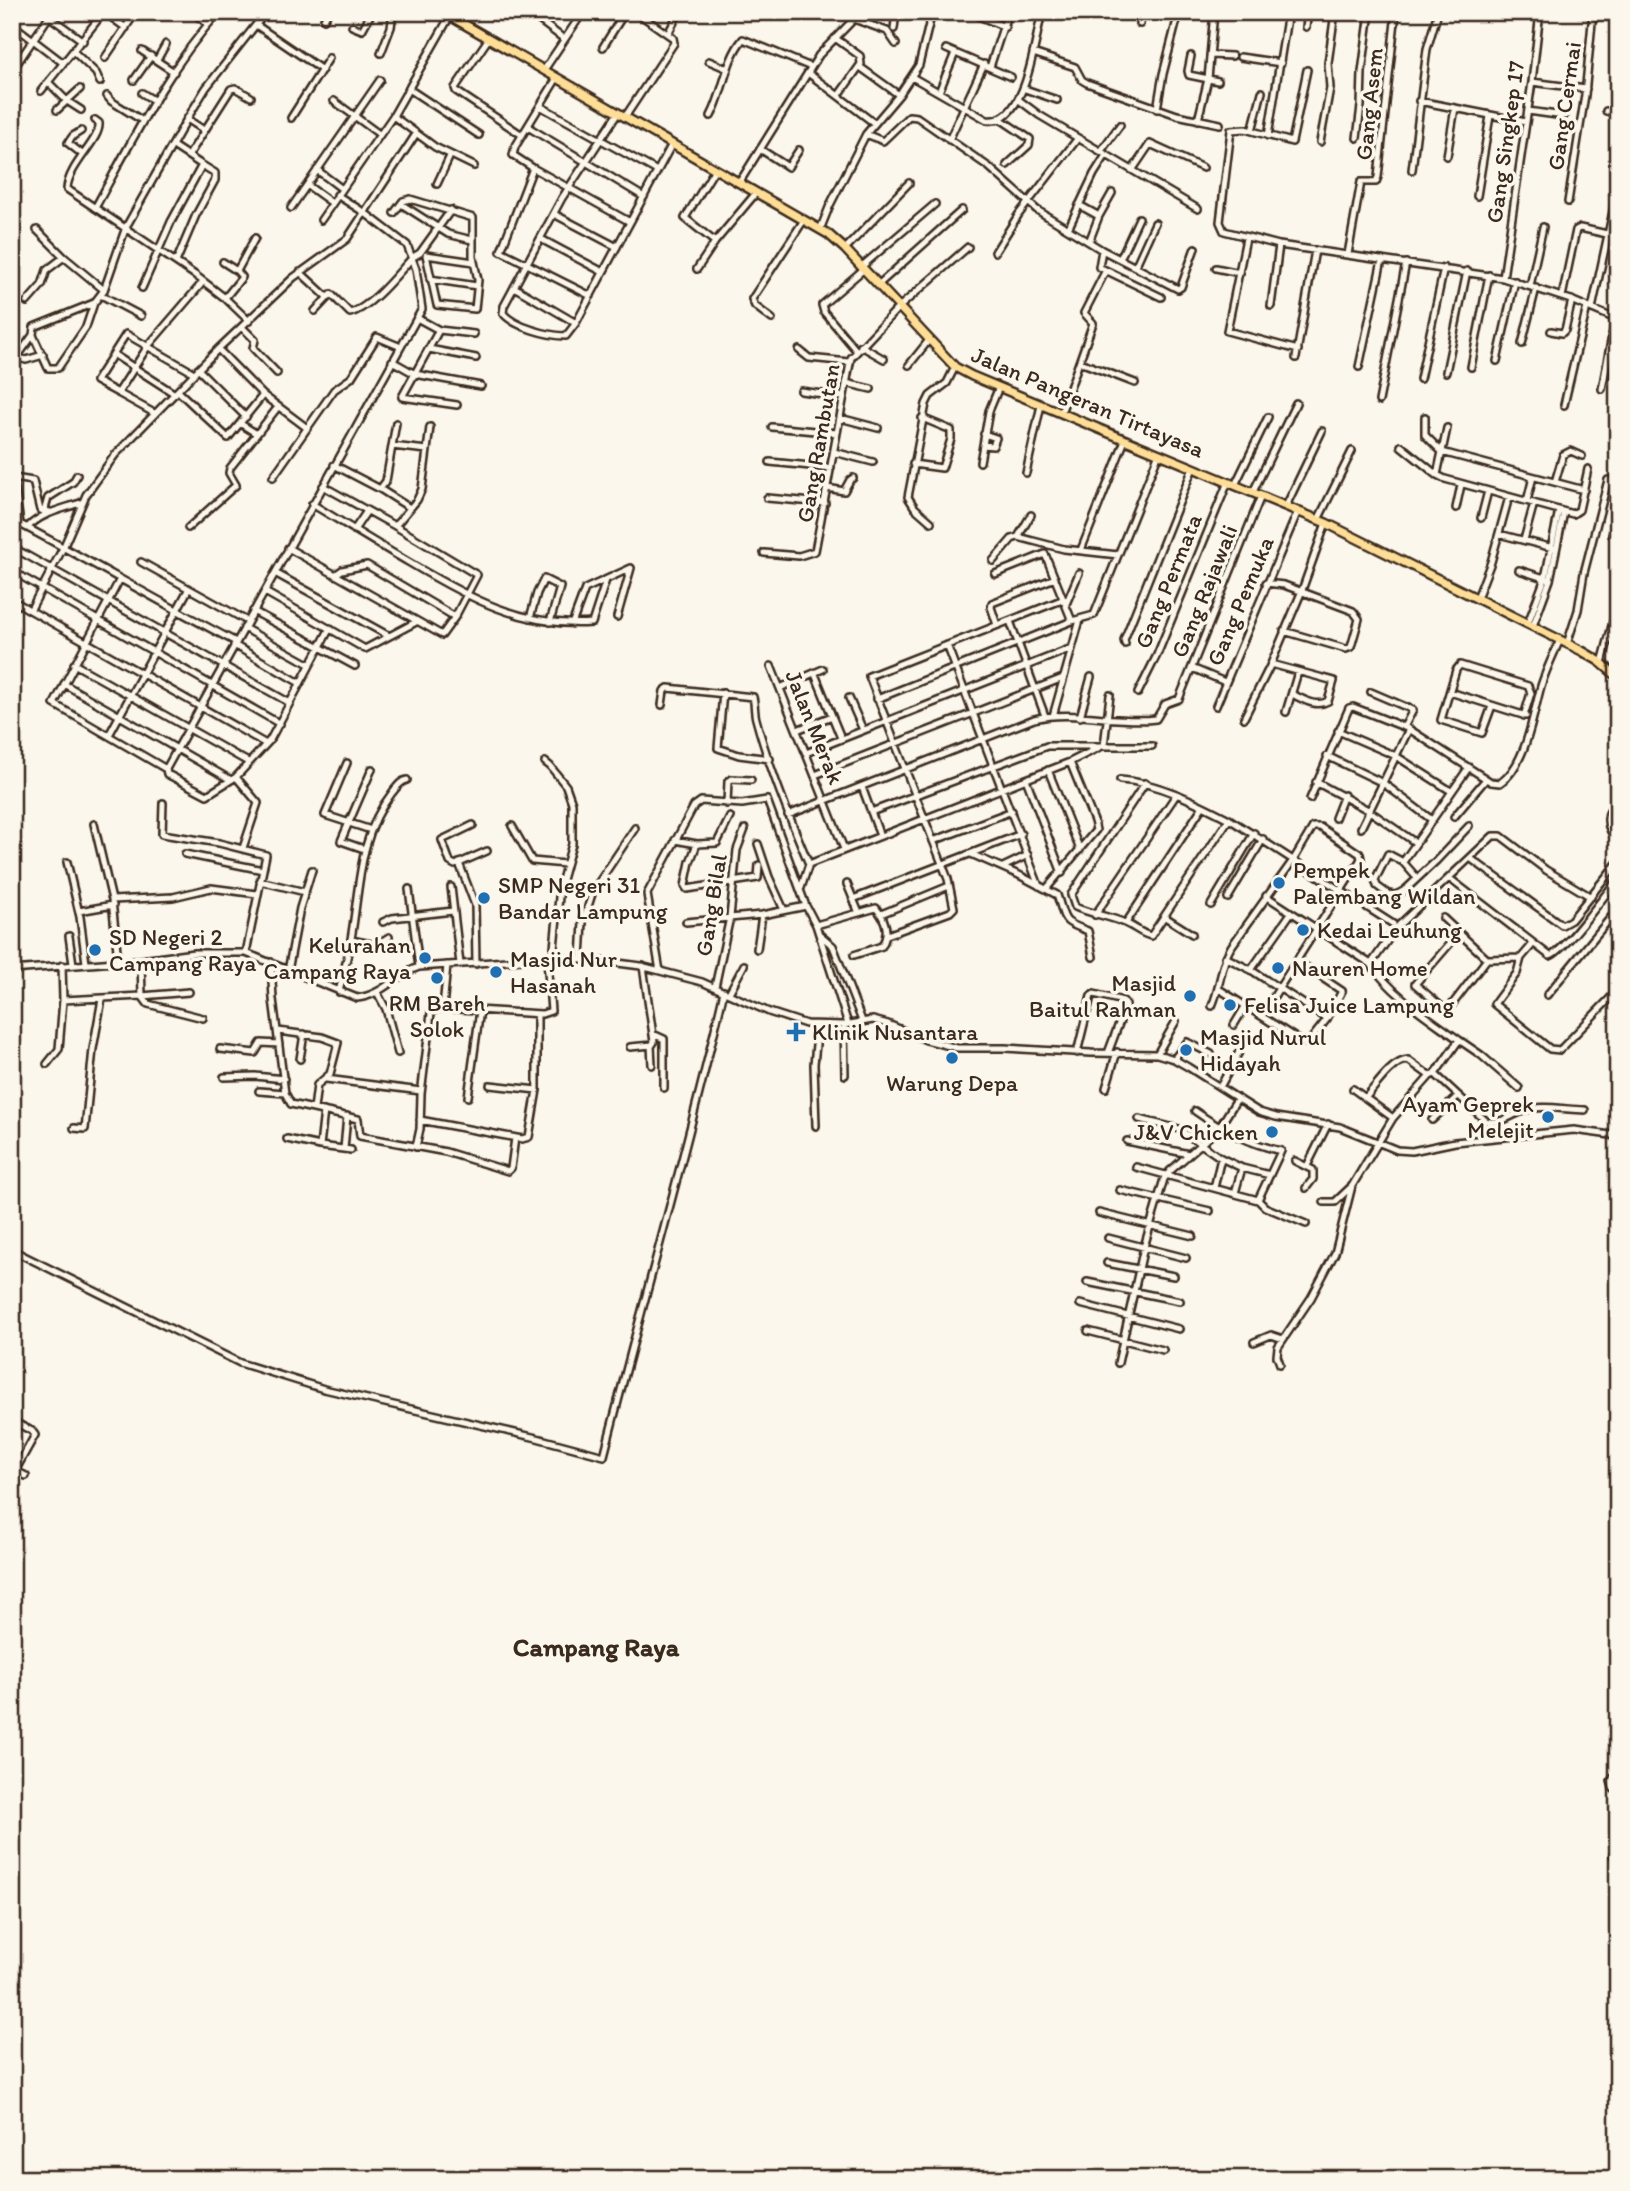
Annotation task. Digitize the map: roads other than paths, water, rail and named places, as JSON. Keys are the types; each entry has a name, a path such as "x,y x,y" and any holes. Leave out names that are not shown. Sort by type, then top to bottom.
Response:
{"main road":[{"name":"Jalan Pangeran Tirtayasa","path":"447,14 820,230 845,249 955,367 1322,522 1564,642 1602,663 1618,677"}],"street":[{"path":"43,12 51,15 83,41"},
{"path":"41,91 104,12 126,28"},
{"path":"105,58 136,12"},
{"path":"192,12 208,24"},
{"path":"94,208 155,101 219,12"},
{"path":"33,335 48,368 58,368 86,327 126,227 187,119 206,88 267,12"},
{"path":"324,19 328,12"},
{"path":"352,26 362,30 372,12"},
{"path":"381,53 391,27 393,12"},
{"path":"544,70 582,15 574,12"},
{"path":"603,47 625,12"},
{"path":"636,12 673,38 674,43 600,141 570,188 504,306 505,316 538,332 566,336 591,296 672,144"},
{"path":"668,34 679,12"},
{"path":"739,183 810,70 857,12"},
{"path":"894,29 896,12"},
{"path":"820,230 866,134 900,96 912,76 923,54 932,12"},
{"path":"969,12 1005,27"},
{"path":"948,140 987,65 1009,12"},
{"path":"1140,24 1142,12"},
{"path":"1157,109 1179,12"},
{"path":"1198,120 1208,79 1214,12"},
{"path":"1268,136 1288,12"},
{"path":"1306,27 1308,12"},
{"path":"1320,142 1330,88 1328,63 1335,12"},
{"name":"Gang Asem","path":"1357,138 1370,12"},
{"name":"Gang Asem","path":"1349,254 1360,183 1376,182 1378,177 1396,12"},
{"path":"1412,170 1427,49 1438,12"},
{"name":"Gang Singkep 17","path":"1503,278 1540,12"},
{"path":"1576,12 1618,18"},
{"name":"Gang Cermai","path":"1568,202 1586,89 1593,13"},
{"path":"321,220 393,116 447,14"},
{"path":"531,14 564,38"},
{"path":"12,71 51,15"},
{"path":"854,19 887,31 896,44"},
{"path":"912,76 987,120 999,118 1018,100 1024,89 1040,21"},
{"path":"12,24 62,62"},
{"path":"256,25 322,70"},
{"path":"489,38 455,88 456,91 522,135"},
{"path":"835,38 860,56 860,67 839,95"},
{"path":"710,116 717,104 727,69 743,39 810,70 874,123"},
{"path":"134,80 166,44"},
{"path":"946,49 1011,77"},
{"path":"73,51 96,73 100,82"},
{"path":"142,51 174,72"},
{"path":"939,92 955,53"},
{"path":"1033,53 1075,67 1082,80 1087,83 1157,109 1220,124"},
{"path":"1210,55 1233,56"},
{"path":"1191,56 1189,75 1217,81"},
{"path":"1241,57 1281,63"},
{"path":"291,118 328,58"},
{"path":"709,61 727,69"},
{"path":"860,67 900,96"},
{"path":"1307,70 1292,142 1238,128 1230,132 1220,222 1224,231 1279,245 1489,275 1572,300 1616,320 1602,389"},
{"path":"557,78 515,147 513,155 533,169 630,222"},
{"path":"291,208 380,80"},
{"path":"48,82 66,101 81,110"},
{"path":"1532,82 1586,89"},
{"path":"189,155 231,89 235,88 250,97"},
{"path":"57,110 80,89"},
{"path":"409,89 480,135"},
{"path":"1024,89 1057,100"},
{"path":"1252,131 1262,92"},
{"path":"142,93 155,101"},
{"path":"107,96 143,121"},
{"path":"1018,100 1198,209"},
{"path":"334,101 379,134"},
{"path":"1419,101 1525,122"},
{"path":"540,106 657,171"},
{"path":"1447,156 1455,108"},
{"path":"1528,111 1564,116"},
{"path":"1606,111 1618,114"},
{"path":"393,116 450,156 474,166"},
{"path":"866,134 883,141 913,116 922,120 989,167 1028,203 1102,250 1180,289 1195,248"},
{"path":"1477,197 1490,116"},
{"path":"999,118 1030,139 1028,145 1007,164"},
{"path":"187,119 204,130"},
{"path":"95,120 100,129 82,154 67,189 176,262 225,298 249,321"},
{"path":"1068,229 1120,125"},
{"path":"528,127 644,197"},
{"path":"81,131 68,143 82,154"},
{"path":"31,609 64,546 83,502 115,454 218,349 300,272 342,244 416,134"},
{"path":"995,251 1078,138"},
{"path":"1133,169 1150,144 1203,168"},
{"path":"173,146 215,173 215,180 196,215 176,262"},
{"path":"760,149 788,167 799,149"},
{"path":"437,184 450,156"},
{"path":"142,288 202,165"},
{"path":"533,169 501,250 591,296"},
{"path":"715,169 685,218 715,242"},
{"path":"317,170 342,189"},
{"path":"845,249 909,183"},
{"path":"306,185 332,203"},
{"path":"1564,405 1618,188"},
{"path":"697,269 715,242 756,193"},
{"path":"1089,242 1112,193"},
{"path":"166,769 423,304 413,257 401,239 337,195"},
{"path":"394,213 401,204 410,199 451,210 473,218 472,240 477,286 475,309 439,307 436,304 423,254 451,210"},
{"path":"401,204 453,236 472,240"},
{"path":"884,359 858,348 824,312 822,305 935,204"},
{"path":"1079,205 1099,216"},
{"path":"877,285 962,210"},
{"path":"554,214 617,247"},
{"path":"1120,259 1139,218"},
{"path":"772,319 755,306 752,299 804,220"},
{"path":"1135,267 1155,223"},
{"path":"1522,344 1542,226"},
{"path":"1562,297 1576,230 1580,228 1607,234"},
{"path":"37,230 102,292 141,316"},
{"path":"237,271 255,238"},
{"path":"1246,238 1227,331 1298,350"},
{"path":"541,239 603,272"},
{"path":"1271,306 1279,245"},
{"name":"Gang Rambutan","path":"764,553 799,556 815,551 849,362 858,348 898,308 968,247"},
{"path":"1102,250 1098,267 1161,297"},
{"path":"1296,358 1315,250"},
{"path":"314,311 327,297 334,295 350,313 354,313 413,257 423,254 474,262"},
{"path":"27,302 42,285 47,270 64,257"},
{"path":"1359,367 1382,260"},
{"path":"223,262 237,271 241,279 225,298"},
{"path":"1379,401 1406,263"},
{"path":"1216,268 1240,273"},
{"path":"1420,379 1444,268"},
{"path":"1446,372 1467,271"},
{"path":"300,272 327,297"},
{"path":"1061,413 1093,323 1084,313 1105,272"},
{"path":"1471,367 1489,275"},
{"path":"430,279 477,286"},
{"path":"1497,360 1515,281"},
{"path":"118,393 148,346 203,282"},
{"path":"514,288 576,323"},
{"path":"1551,331 1565,331 1572,300"},
{"path":"43,355 26,360 19,358 20,352 33,335 34,327 94,303"},
{"path":"417,318 439,330 474,334"},
{"path":"242,327 255,340 253,348 278,373"},
{"path":"439,330 402,397 457,405"},
{"path":"154,413 96,382 126,334 196,371 246,417"},
{"path":"273,477 334,390 351,378 377,337 401,347"},
{"path":"909,365 929,340"},
{"path":"218,349 262,395 307,428"},
{"path":"429,349 476,358"},
{"path":"799,350 809,358 849,362"},
{"path":"113,354 177,392 228,438 262,395"},
{"path":"392,362 415,374 481,386"},
{"path":"1080,362 1135,383"},
{"path":"931,522 915,508 908,497 913,464 927,400 947,383 955,367"},
{"path":"846,383 871,389"},
{"path":"980,462 989,411 999,387"},
{"path":"801,391 843,397"},
{"name":"Gang Rajawali","path":"1106,720 1155,719 1165,704 1179,699 1257,494 1296,403"},
{"path":"1026,473 1041,405"},
{"path":"188,528 236,485 229,471 278,407"},
{"path":"1426,416 1425,435 1442,452 1584,490"},
{"name":"Gang Permata","path":"1138,692 1157,655 1232,483 1268,417"},
{"path":"840,418 877,428"},
{"path":"913,464 942,468 951,439 951,430 922,418"},
{"path":"380,489 386,481 396,423"},
{"path":"240,424 257,434"},
{"path":"772,427 837,433"},
{"path":"396,526 422,489 430,428"},
{"path":"1437,475 1447,428"},
{"path":"1286,506 1322,431"},
{"path":"983,445 993,446 996,438 984,434"},
{"path":"1082,550 1125,440"},
{"path":"392,446 427,450"},
{"path":"1401,446 1437,475 1461,485 1573,514 1579,510 1588,469"},
{"path":"1244,718 1271,664 1301,593 1322,522 1352,451"},
{"path":"1555,482 1563,455 1571,451 1582,456"},
{"path":"834,452 873,462"},
{"path":"877,699 1072,621 1089,618 1097,611 1158,453"},
{"path":"770,462 831,468"},
{"path":"334,465 380,489 410,509"},
{"path":"12,466 19,522 23,527 28,527 64,546 300,683"},
{"path":"1125,644 1124,640 1193,468"},
{"path":"38,500 48,498 73,482 77,475"},
{"path":"1524,540 1533,477"},
{"path":"14,478 33,481 38,500 45,512"},
{"path":"827,488 844,491 853,478"},
{"path":"1310,799 1338,731 1349,708 1353,707 1406,728 1494,783 1500,783 1512,771 1522,752 1547,668 1564,642 1578,610 1584,573 1608,480"},
{"path":"1456,508 1461,485"},
{"path":"288,548 442,635 455,617 477,578 477,573 323,486"},
{"path":"1481,518 1488,491"},
{"path":"1613,516 1618,494"},
{"path":"1477,598 1509,497"},
{"path":"34,521 45,512 48,498"},
{"path":"767,498 825,503"},
{"path":"1604,501 1616,504"},
{"path":"28,527 45,512 83,502"},
{"path":"312,505 466,596 530,618 572,624 592,622 606,580"},
{"path":"354,530 367,511"},
{"name":"Gang Pemuka","path":"1216,706 1298,511"},
{"path":"1530,625 1547,579 1562,511"},
{"path":"1018,537 1031,515"},
{"path":"1499,534 1554,548"},
{"path":"1612,535 1618,540"},
{"path":"993,561 1012,539 1018,537 1064,549 1118,555"},
{"path":"12,547 290,703"},
{"path":"995,574 1045,554 1072,621"},
{"path":"141,562 247,621"},
{"path":"335,575 342,570 368,565 455,617"},
{"path":"572,624 582,591 631,568 617,617"},
{"path":"1519,570 1547,579"},
{"path":"12,571 153,654 280,724"},
{"path":"275,573 389,636"},
{"path":"887,935 954,911 942,863 869,675 997,625 1065,602 1079,573"},
{"path":"997,625 992,603 1055,578"},
{"path":"120,579 54,706 109,735 166,769 167,774 204,794 213,792 233,778 266,744 280,724 330,628"},
{"path":"530,618 544,579 560,587 551,622"},
{"path":"1266,583 1284,585 1356,613 1359,619 1351,647 1340,648 1284,631"},
{"path":"109,735 188,590"},
{"path":"265,592 365,649 416,622"},
{"path":"12,600 266,744"},
{"path":"1602,663 1618,603"},
{"path":"253,611 355,666"},
{"path":"1053,716 1080,620"},
{"path":"1010,621 1045,716"},
{"path":"244,628 309,664"},
{"path":"947,645 1039,886"},
{"path":"806,753 1072,648"},
{"path":"74,664 248,762"},
{"path":"1271,664 1334,681 1328,701 1322,704 1292,694"},
{"path":"1492,706 1484,731 1479,733 1441,720 1458,666 1464,665 1528,686 1531,693 1524,716"},
{"name":"Jalan Merak","path":"771,666 844,849"},
{"path":"1192,668 1225,682"},
{"path":"780,688 823,669"},
{"path":"1286,712 1298,672"},
{"path":"815,674 841,738"},
{"path":"1080,717 1091,677"},
{"path":"815,775 1063,678"},
{"path":"64,684 177,751 233,778 258,803 243,848"},
{"path":"662,705 664,691 668,688 753,697 755,717 788,814 809,864 801,888"},
{"path":"1361,828 1396,756 1413,710 1371,692"},
{"path":"1450,692 1533,718"},
{"path":"723,693 718,748 739,755 770,759"},
{"path":"1103,746 1110,695"},
{"path":"849,698 863,730"},
{"path":"797,730 832,716"},
{"path":"788,814 1045,716 1106,720"},
{"path":"1338,731 1396,756 1451,791"},
{"path":"871,812 1047,746 1152,746"},
{"path":"809,864 1070,762 1103,746"},
{"path":"1327,756 1383,783 1432,820"},
{"path":"416,1147 431,1013 443,1008 537,1014 551,1011 550,959 560,887 572,845 571,797 555,771 545,762"},
{"path":"1047,888 1094,833 1096,825 1070,762"},
{"path":"347,763 325,815 371,830"},
{"path":"1403,862 1469,767"},
{"path":"364,849 341,841 372,769"},
{"path":"1048,770 1080,850"},
{"path":"1026,779 1062,873"},
{"path":"1454,817 1486,779"},
{"path":"339,992 351,940 364,849 382,806 402,781 407,780"},
{"path":"727,804 728,781 751,780"},
{"path":"1120,780 1145,783 1229,819 1393,924"},
{"path":"1316,782 1344,795 1416,843"},
{"path":"1145,783 1072,895 1074,907 1126,923 1151,936 1229,819"},
{"path":"862,787 880,836"},
{"path":"1096,915 1176,795"},
{"path":"1335,818 1344,795"},
{"path":"660,971 647,894 697,803 727,804 768,800 806,906 816,925 846,1025 845,1075"},
{"path":"1618,801 1609,809 1607,819 1610,830 1618,841"},
{"path":"163,803 162,834 243,848 266,855 246,953"},
{"path":"1126,923 1203,806"},
{"path":"933,841 1012,811"},
{"path":"675,841 717,843 730,817"},
{"path":"94,824 113,902 118,961"},
{"path":"473,825 442,840 450,862 452,865 459,863 487,851"},
{"path":"512,826 532,861 565,864"},
{"path":"1417,878 1403,862 1388,854 1377,874 1377,886 1388,894 1396,895 1417,878 1469,826"},
{"path":"1212,1006 1219,989 1225,957 1294,859 1307,834 1317,827 1360,854 1361,859 1262,1015"},
{"path":"581,959 583,922 593,891 635,828"},
{"name":"Gang Bilal","path":"715,987 730,917 737,850 745,829"},
{"path":"1211,905 1254,833"},
{"path":"853,899 1021,834"},
{"path":"1371,964 1397,927 1489,838 1501,836 1546,870 1591,897"},
{"path":"1228,898 1263,839"},
{"path":"697,844 686,875 685,888 758,878 758,865"},
{"path":"758,844 784,911"},
{"path":"185,854 262,870"},
{"path":"970,854 1047,888 1059,897 1063,918 1070,925 1088,932 1093,957"},
{"path":"1003,867 1028,855"},
{"path":"1470,858 1557,923 1567,924 1618,862"},
{"path":"67,862 79,911 86,963"},
{"path":"459,863 475,905 476,964"},
{"path":"288,971 312,870"},
{"path":"1448,878 1547,955 1555,954 1618,878"},
{"path":"260,880 305,892"},
{"path":"847,884 859,913"},
{"path":"881,914 949,886"},
{"path":"451,887 460,964"},
{"path":"79,911 113,902 173,897 211,888 257,894"},
{"path":"408,889 419,967"},
{"path":"1266,896 1371,964 1380,977 1402,997 1481,1055 1519,1088"},
{"path":"686,922 762,915 806,906"},
{"path":"816,925 875,907 881,914 887,935 882,946 854,955"},
{"path":"383,922 392,918 453,911"},
{"path":"1547,995 1616,911 1618,912"},
{"path":"1251,970 1292,913"},
{"path":"757,949 762,915"},
{"path":"1165,918 1192,934"},
{"path":"1443,918 1487,959 1521,958"},
{"path":"1459,933 1415,984 1438,1005 1446,1008 1451,1006 1487,959"},
{"path":"818,934 833,946 862,1021"},
{"path":"69,936 73,964"},
{"path":"351,940 376,945 389,937"},
{"path":"1533,944 1521,958 1517,973 1494,1004 1528,1033 1555,1051 1560,1050 1581,1031 1618,990"},
{"path":"12,970 208,952 246,953 357,998 377,992 406,972 419,967 581,959 643,966 715,987 785,1018 818,1025 846,1025 862,1021 888,1024 926,1040 957,1048 1157,1054 1174,1059 1259,1112 1328,1125 1397,1150 1412,1151 1455,1142 1574,1130 1618,1136"},
{"path":"1225,957 1251,970 1327,1019"},
{"path":"141,960 142,996 148,1004 203,1018"},
{"path":"1219,989 1306,1043 1312,1040 1327,1019 1342,991 1297,961"},
{"path":"271,962 285,1093 291,1104 359,1121 360,1136 469,1158 508,1171 511,1168 515,1138"},
{"path":"47,1064 59,1049 63,1000 62,965"},
{"path":"443,1008 447,965"},
{"path":"12,1250 240,1363 324,1389 604,1456 726,992 744,965"},
{"path":"643,966 654,1042 651,1045 652,1065"},
{"path":"63,1000 189,992"},
{"path":"377,992 386,1009 398,1053"},
{"path":"1077,1052 1092,995 1126,1003 1126,1010 1108,1053"},
{"path":"74,1128 85,1129 93,1049 102,999"},
{"path":"1234,1025 1246,1005"},
{"path":"468,1097 480,1010"},
{"path":"420,1120 515,1138 525,1139 530,1136 537,1090 537,1014"},
{"path":"1157,1054 1176,1021"},
{"path":"816,1126 813,1082 818,1025"},
{"path":"278,1031 332,1039 338,1043 330,1074 316,1087 314,1109"},
{"path":"300,1059 304,1034"},
{"path":"653,1034 664,1039 664,1088"},
{"path":"1280,1364 1277,1352 1283,1339 1311,1297 1335,1253 1352,1186 1393,1118 1459,1041"},
{"path":"220,1049 255,1053 261,1042 279,1044"},
{"path":"1174,1059 1187,1042 1211,1054"},
{"path":"630,1047 651,1045"},
{"path":"1107,1088 1117,1052"},
{"path":"1220,1087 1239,1052"},
{"path":"1366,1097 1395,1065 1408,1060 1432,1075 1486,1121 1507,1120 1532,1109 1585,1110"},
{"path":"224,1077 284,1079"},
{"path":"326,1079 421,1091"},
{"path":"490,1085 537,1090"},
{"path":"1353,1089 1393,1118"},
{"path":"259,1091 285,1093"},
{"path":"1432,1120 1458,1096"},
{"path":"1118,1363 1144,1247 1166,1175 1219,1128 1237,1099"},
{"path":"320,1146 324,1111"},
{"path":"1195,1111 1241,1140 1281,1152 1258,1200"},
{"path":"287,1139 347,1149 347,1116"},
{"path":"1139,1119 1173,1126 1221,1158 1242,1168 1270,1175"},
{"path":"1307,1166 1328,1125"},
{"path":"1127,1141 1189,1154"},
{"path":"1214,1188 1221,1158"},
{"path":"1294,1161 1307,1166 1314,1173 1306,1188"},
{"path":"1136,1167 1258,1200 1265,1207 1306,1224"},
{"path":"1234,1193 1242,1168"},
{"path":"1324,1202 1335,1202 1352,1186"},
{"path":"1120,1190 1210,1211"},
{"path":"1099,1213 1193,1236"},
{"path":"1108,1238 1186,1258"},
{"path":"1107,1263 1174,1276"},
{"path":"1087,1282 1180,1301"},
{"path":"1080,1304 1179,1329"},
{"path":"1088,1331 1163,1350"},
{"path":"1254,1342 1271,1335 1283,1339"},
{"path":"12,1420 35,1435 13,1470 26,1476"},
{"path":"1617,1774 1611,1784 1618,1792"},
{"path":"1618,1849 1613,1855 1618,1864"}],"place":[{"name":"Pempek Palembang Wildan","path":"1279,883"},
{"name":"SMP Negeri 31 Bandar Lampung","path":"484,898"},
{"name":"Kedai Leuhung","path":"1303,930"},
{"name":"SD Negeri 2 Campang Raya","path":"95,950"},
{"name":"Kelurahan Campang Raya","path":"425,958"},
{"name":"Nauren Home","path":"1278,968"},
{"name":"Masjid Nur Hasanah","path":"496,972"},
{"name":"RM Bareh Solok","path":"437,978"},
{"name":"Masjid Baitul Rahman","path":"1190,996"},
{"name":"Felisa Juice Lampung","path":"1230,1005"},
{"name":"Klinik Nusantara","path":"796,1032"},
{"name":"Masjid Nurul Hidayah","path":"1186,1050"},
{"name":"Warung Depa","path":"952,1058"},
{"name":"Ayam Geprek Melejit","path":"1548,1117"},
{"name":"J&V Chicken","path":"1272,1132"}],"district":[{"name":"Campang Raya","path":"596,1647"}]}
